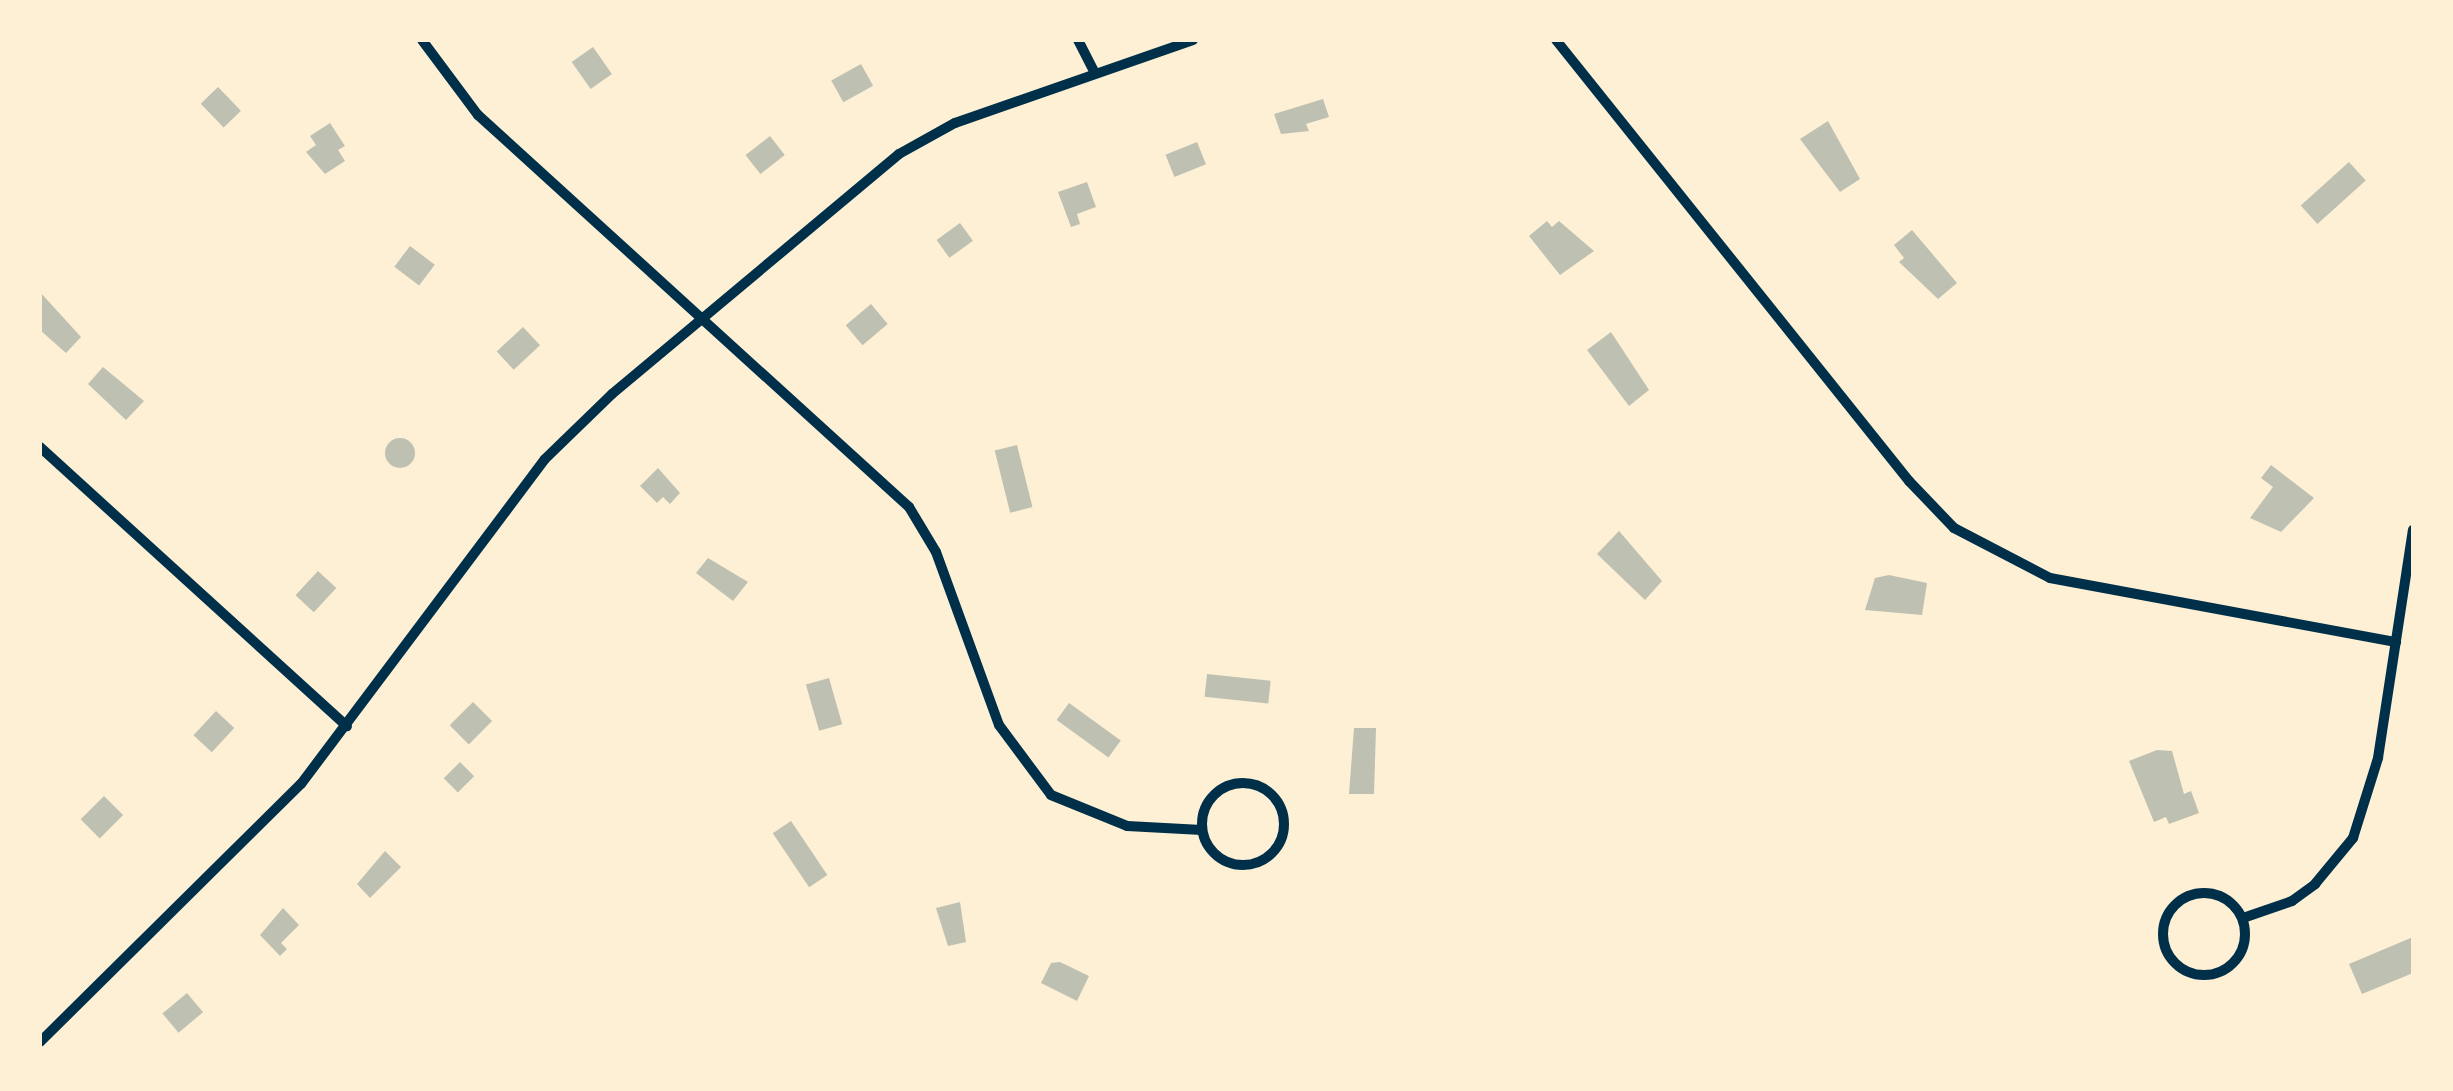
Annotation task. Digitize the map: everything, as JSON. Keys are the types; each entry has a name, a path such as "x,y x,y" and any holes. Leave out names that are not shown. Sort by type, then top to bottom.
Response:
{"street":[{"path":"422,40 478,115 909,507 936,552 999,724 1051,795 1127,826 1202,830"},
{"path":"1078,40 1094,72"},
{"path":"40,1042 258,832 347,726 544,458 702,317 899,154 955,123 1193,40"},
{"path":"1556,40 1954,528 2050,578 2396,642"},
{"path":"40,448 347,726"},
{"path":"2242,918 2292,901 2336,864 2353,838 2378,758 2413,530"},
{"path":"1238,782 1273,796 1284,820 1276,847 1254,863 1222,859 1202,830 1206,804 1238,782"},
{"path":"2212,893 2242,918 2244,945 2229,968 2190,974 2169,957 2166,918 2184,898 2212,893"}],"building":[{"path":"593,47 612,74 591,89 572,62"},
{"path":"861,64 873,86 843,102 831,80"},
{"path":"218,87 241,111 224,127 201,104"},
{"path":"1323,99 1329,117 1306,124 1309,131 1281,134 1274,114"},
{"path":"1828,121 1860,179 1840,192 1800,139"},
{"path":"330,123 345,146 338,150 345,161 325,174 306,152 316,145 310,136"},
{"path":"770,136 785,155 760,174 746,155"},
{"path":"1197,142 1206,164 1174,177 1165,155"},
{"path":"2349,162 2366,181 2317,224 2301,205"},
{"path":"1087,182 1096,207 1077,214 1080,224 1071,227 1058,192"},
{"path":"1547,221 1552,227 1559,221 1594,251 1560,275 1529,236"},
{"path":"960,223 973,241 949,258 937,240"},
{"path":"1912,230 1957,283 1938,299 1899,262 1904,258 1894,245"},
{"path":"410,246 435,265 419,285 394,267"},
{"path":"40,292 81,337 66,353 40,330"},
{"path":"871,304 888,324 862,345 846,325"},
{"path":"523,327 540,345 514,370 497,352"},
{"path":"1611,332 1649,390 1629,406 1587,350"},
{"path":"103,367 144,401 126,420 88,384"},
{"path":"400,438 411,442 415,453 411,464 400,468 389,464 385,453 389,442"},
{"path":"1017,445 1032,507 1010,513 995,451"},
{"path":"2271,465 2314,498 2281,532 2250,518 2273,487 2261,478"},
{"path":"658,468 680,493 670,504 663,497 657,503 640,486"},
{"path":"1619,531 1662,581 1645,600 1597,554"},
{"path":"708,558 748,582 733,601 696,573"},
{"path":"318,571 336,588 314,612 295,595"},
{"path":"1889,575 1927,583 1922,615 1865,610 1875,578"},
{"path":"1207,674 1271,681 1268,704 1205,697"},
{"path":"829,678 842,724 819,731 806,685"},
{"path":"473,702 492,721 469,744 450,725"},
{"path":"1069,703 1121,741 1108,758 1057,720"},
{"path":"216,711 234,728 212,752 193,735"},
{"path":"1354,728 1376,728 1374,794 1349,794"},
{"path":"2157,750 2172,751 2184,794 2191,791 2199,813 2169,824 2166,817 2154,822 2129,761"},
{"path":"460,762 474,776 458,792 444,778"},
{"path":"104,796 123,815 100,838 81,819"},
{"path":"791,821 827,875 809,887 773,833"},
{"path":"385,851 401,867 370,898 357,884"},
{"path":"960,902 966,942 948,946 936,908"},
{"path":"283,908 299,925 281,943 287,949 280,956 260,935"},
{"path":"2413,937 2413,973 2362,994 2349,964"},
{"path":"1060,962 1089,976 1077,1001 1041,983 1051,963"},
{"path":"187,993 203,1012 179,1033 162,1014"}]}
